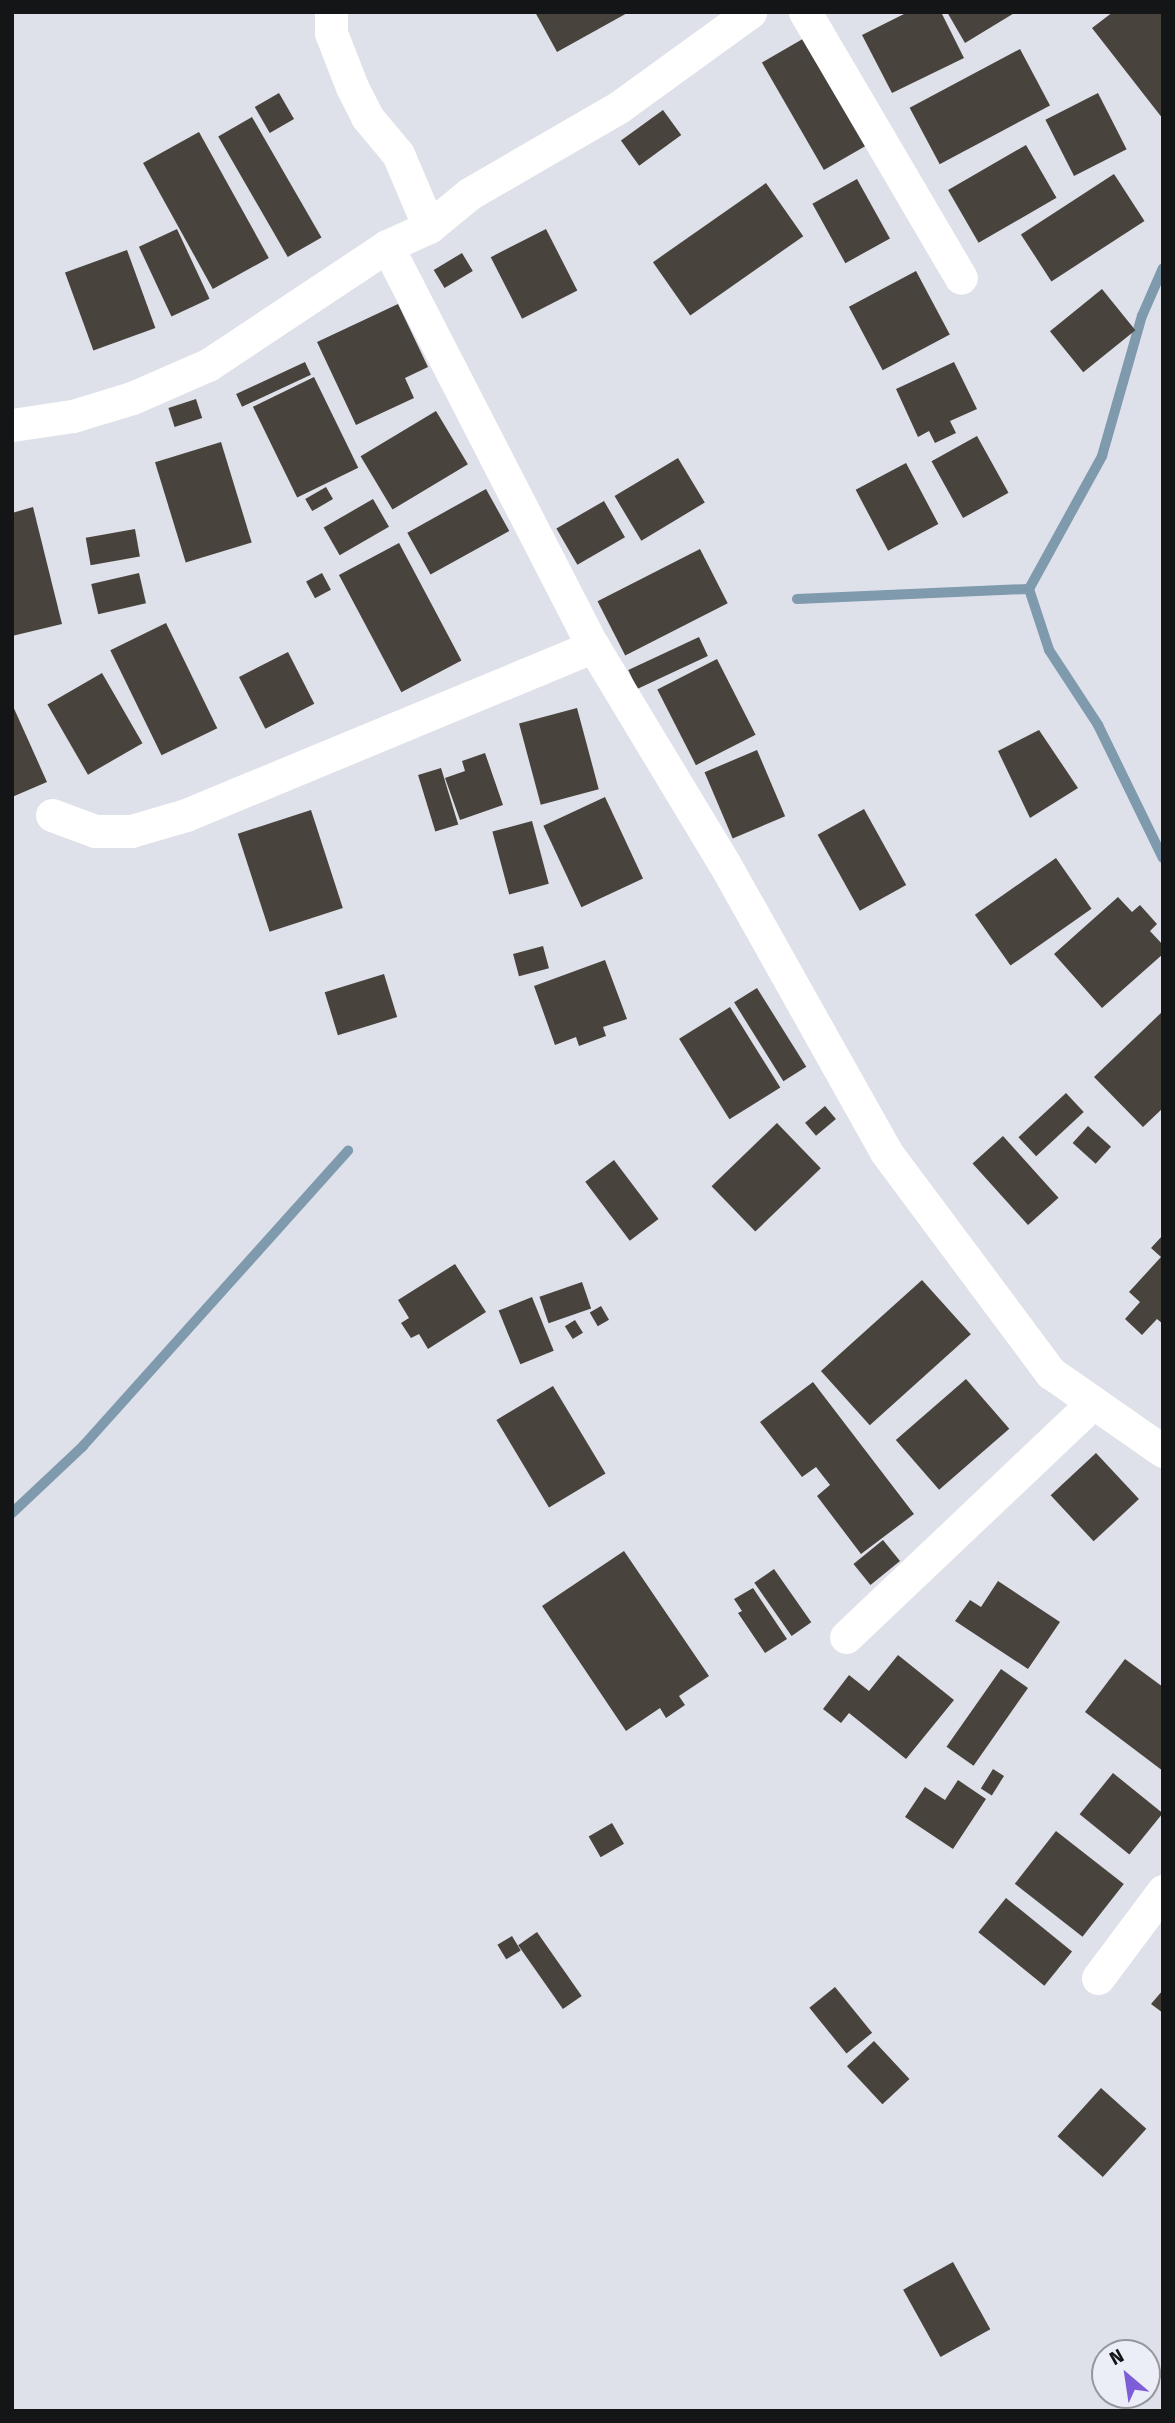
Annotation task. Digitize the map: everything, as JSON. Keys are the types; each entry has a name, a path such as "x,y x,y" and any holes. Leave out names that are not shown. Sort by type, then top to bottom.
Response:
{"street":[{"path":"331,12 331,33 352,87 367,117 398,154 429,227"},
{"path":"12,425 85,413 132,398 208,365 387,246 429,227 469,194 619,107 750,12"},
{"path":"805,12 961,278"},
{"path":"387,246 593,646 724,863 886,1152 1051,1373 1163,1451"},
{"path":"52,815 95,831 131,831 186,815 593,646"},
{"path":"846,1637 1093,1402"},
{"path":"1098,1978 1163,1891"}],"building":[{"path":"535,12 629,12 557,52"},
{"path":"908,12 941,12 964,58 892,93 862,35"},
{"path":"947,12 1016,12 965,43"},
{"path":"1113,12 1163,12 1163,119 1092,28"},
{"path":"813,33 875,140 824,170 762,62"},
{"path":"1020,49 1050,106 940,164 910,108"},
{"path":"279,93 294,119 270,133 255,107"},
{"path":"1098,93 1127,149 1074,176 1045,120"},
{"path":"663,110 681,135 639,166 621,141"},
{"path":"252,117 322,237 288,257 218,136"},
{"path":"199,132 269,258 213,289 143,163"},
{"path":"1026,145 1056,198 979,243 948,190"},
{"path":"1114,174 1144,221 1051,281 1021,234"},
{"path":"857,179 890,238 845,263 812,204"},
{"path":"766,183 803,236 690,315 653,262"},
{"path":"177,229 210,299 171,317 139,247"},
{"path":"546,229 577,290 522,319 491,257"},
{"path":"127,250 155,328 93,351 65,273"},
{"path":"462,253 473,271 445,288 434,270"},
{"path":"916,271 950,335 883,370 849,307"},
{"path":"1102,289 1135,330 1083,372 1050,331"},
{"path":"398,304 428,367 405,378 414,398 356,425 317,342"},
{"path":"305,362 311,375 242,407 236,394"},
{"path":"954,362 977,409 950,421 956,433 935,443 929,431 918,437 896,389"},
{"path":"314,377 358,468 297,498 253,407"},
{"path":"196,399 202,418 175,427 168,408"},
{"path":"436,411 468,464 393,509 361,456"},
{"path":"977,436 1009,493 963,518 932,461"},
{"path":"221,442 252,542 186,563 155,462"},
{"path":"678,458 705,503 641,541 615,496"},
{"path":"906,463 938,524 888,551 856,490"},
{"path":"326,487 333,499 312,511 305,499"},
{"path":"486,489 509,531 431,575 407,533"},
{"path":"373,499 389,527 340,555 324,528"},
{"path":"604,501 625,537 577,565 556,528"},
{"path":"33,507 62,624 12,636 12,513"},
{"path":"135,529 140,557 91,565 86,538"},
{"path":"399,543 461,660 401,692 339,575"},
{"path":"700,549 728,603 625,656 598,601"},
{"path":"139,573 146,603 98,614 91,584"},
{"path":"322,573 331,590 315,598 306,581"},
{"path":"166,623 217,728 162,755 110,650"},
{"path":"699,637 708,656 637,689 628,670"},
{"path":"288,652 314,704 265,729 239,677"},
{"path":"717,659 756,735 696,765 657,689"},
{"path":"102,673 142,743 88,775 47,704"},
{"path":"12,704 47,782 12,797"},
{"path":"577,708 599,789 541,805 519,724"},
{"path":"1039,730 1078,788 1030,818 998,751"},
{"path":"757,750 785,816 733,839 705,772"},
{"path":"485,753 503,805 460,820 445,778 465,771 462,761"},
{"path":"441,768 458,824 435,831 418,775"},
{"path":"605,797 643,879 581,907 543,826"},
{"path":"864,809 906,885 860,911 818,835"},
{"path":"311,810 343,908 270,932 238,834"},
{"path":"532,821 549,884 509,894 492,832"},
{"path":"1056,858 1092,909 1010,966 975,915"},
{"path":"1118,897 1132,912 1140,905 1157,924 1150,931 1163,945 1163,954 1102,1008 1054,954"},
{"path":"543,946 549,968 519,976 513,954"},
{"path":"605,960 627,1019 603,1027 606,1036 579,1046 576,1037 555,1045 534,986"},
{"path":"384,974 397,1017 338,1035 325,992"},
{"path":"757,988 806,1067 783,1081 734,1002"},
{"path":"730,1007 780,1088 729,1119 679,1039"},
{"path":"1163,1011 1163,1108 1143,1127 1094,1077"},
{"path":"1066,1093 1084,1112 1036,1156 1018,1137"},
{"path":"825,1106 836,1119 816,1136 805,1123"},
{"path":"777,1123 821,1168 755,1232 712,1186"},
{"path":"1088,1126 1111,1147 1096,1164 1073,1143"},
{"path":"1003,1136 1059,1198 1028,1225 973,1163"},
{"path":"614,1160 659,1219 630,1241 585,1182"},
{"path":"1163,1235 1163,1324 1157,1319 1142,1335 1125,1319 1140,1302 1129,1292 1161,1257 1151,1248"},
{"path":"455,1264 486,1312 428,1349 419,1334 411,1338 401,1323 409,1318 398,1300"},
{"path":"922,1280 971,1334 870,1425 821,1371"},
{"path":"582,1282 591,1308 549,1323 539,1297"},
{"path":"532,1297 554,1351 520,1364 499,1310"},
{"path":"601,1306 609,1320 598,1326 590,1312"},
{"path":"575,1320 583,1333 573,1339 565,1326"},
{"path":"966,1379 1009,1429 939,1490 896,1440"},
{"path":"813,1382 914,1514 861,1554 817,1496 830,1485 816,1467 802,1477 760,1422"},
{"path":"553,1386 606,1473 549,1507 496,1420"},
{"path":"1096,1453 1139,1499 1094,1541 1051,1495"},
{"path":"883,1540 900,1561 870,1585 853,1564"},
{"path":"624,1551 709,1676 679,1696 685,1705 666,1718 660,1708 626,1731 542,1606"},
{"path":"774,1569 811,1622 792,1636 754,1583"},
{"path":"998,1581 1060,1622 1028,1669 955,1621 970,1600 981,1607"},
{"path":"753,1588 787,1639 765,1653 738,1613 742,1611 734,1599"},
{"path":"898,1655 954,1700 906,1759 849,1713 841,1723 823,1709 849,1675 869,1691"},
{"path":"1125,1659 1163,1687 1163,1771 1085,1712"},
{"path":"1001,1669 1028,1688 974,1766 947,1747"},
{"path":"993,1769 1004,1776 992,1795 981,1789"},
{"path":"1113,1773 1163,1813 1129,1854 1080,1814"},
{"path":"958,1780 986,1799 953,1849 905,1817 925,1787 945,1800"},
{"path":"612,1823 624,1844 601,1857 589,1836"},
{"path":"1056,1831 1124,1884 1083,1937 1015,1884"},
{"path":"1006,1898 1072,1951 1044,1986 978,1932"},
{"path":"537,1932 582,1996 563,2009 518,1945"},
{"path":"512,1936 521,1951 506,1959 497,1945"},
{"path":"835,1987 872,2033 846,2054 809,2008"},
{"path":"1163,1990 1163,2013 1151,2004"},
{"path":"874,2041 909,2079 882,2104 847,2066"},
{"path":"1101,2088 1146,2129 1103,2177 1058,2136"},
{"path":"953,2262 990,2329 940,2357 903,2290"}],"waterway":[{"path":"797,599 1029,589 1102,456 1142,316 1163,268"},
{"path":"1029,589 1049,650 1098,725 1163,858"},
{"path":"12,1513 83,1446 348,1151"}]}
